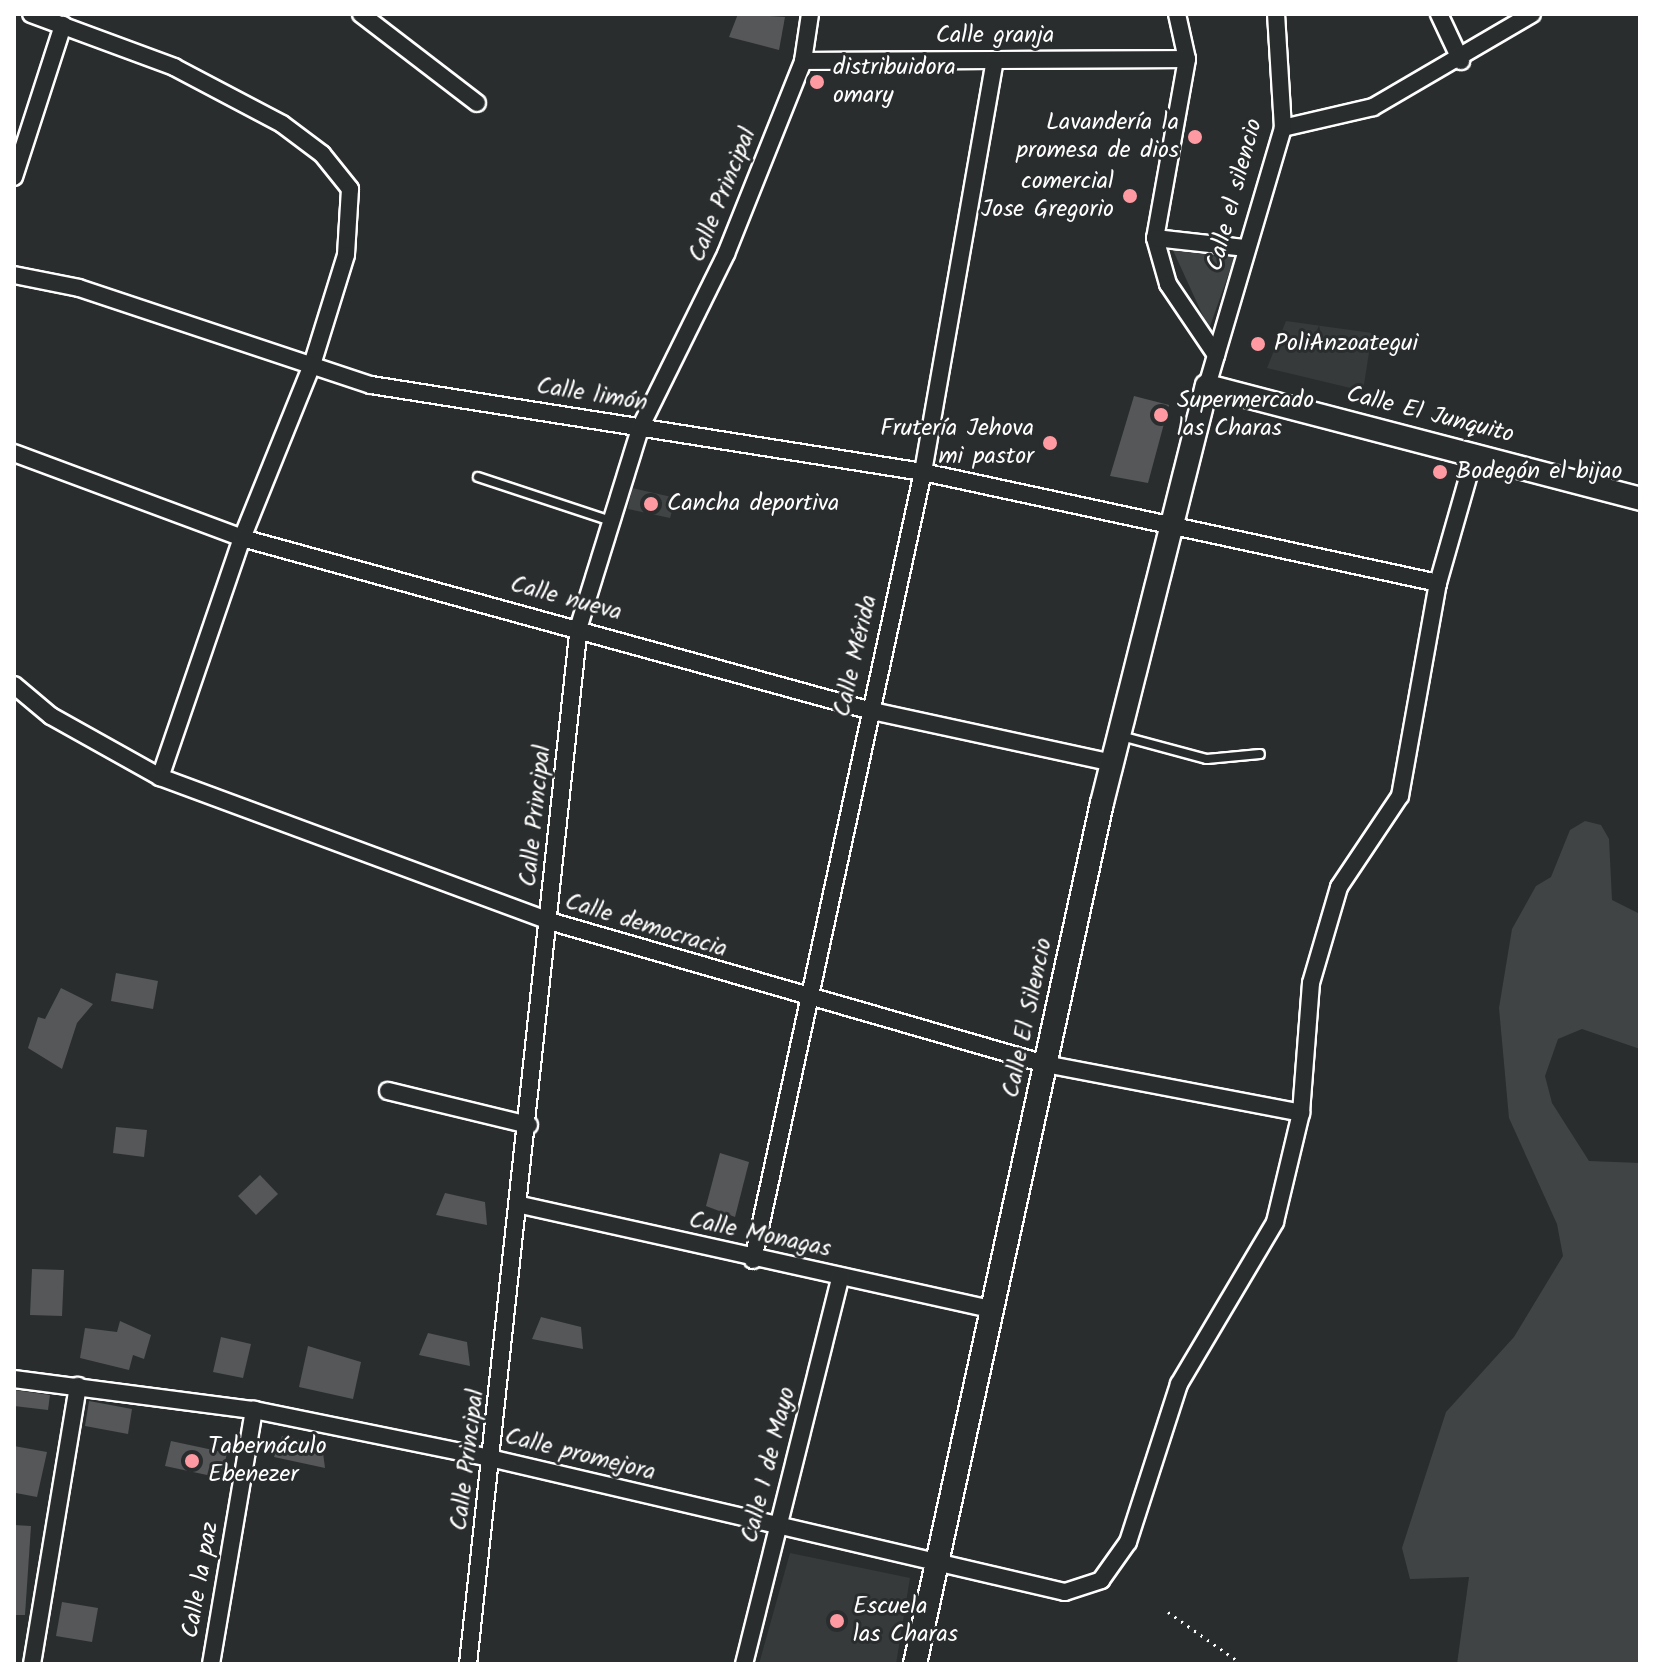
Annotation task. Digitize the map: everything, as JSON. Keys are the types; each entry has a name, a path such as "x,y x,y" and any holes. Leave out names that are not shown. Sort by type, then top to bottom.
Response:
{"street":[{"path":"31,14 174,67 282,124 322,154 350,189 346,255 312,365 242,538 160,777"},
{"path":"361,14 477,103"},
{"name":"Calle Principal","path":"468,1664 494,1459 579,626 641,426 726,254 803,61 810,14"},
{"path":"1177,14 1187,59 1155,238 1168,284 1216,355"},
{"name":"Calle el silencio","path":"1207,386 1283,128 1276,14"},
{"path":"1439,14 1461,61"},
{"path":"1283,128 1373,107 1461,61 1532,14"},
{"path":"14,177 63,25"},
{"name":"Calle granja","path":"803,61 1187,59"},
{"name":"Calle Mérida","path":"753,1260 868,710 923,472 995,60"},
{"path":"1155,238 1246,248"},
{"name":"Calle limón","path":"14,275 79,288 371,385 923,472 1438,583"},
{"name":"Calle El Junquito","path":"1207,386 1475,453 1640,499"},
{"name":"Calle El Silencio","path":"915,1664 989,1309 1113,763 1207,386"},
{"name":"Calle nueva","path":"14,453 242,538 579,626 868,710 1113,763"},
{"path":"1301,1113 1311,983 1339,887 1400,796 1438,583 1475,453"},
{"name":"Calle democracia","path":"14,685 51,716 160,777 549,921 809,1000 1045,1064 1301,1113"},
{"path":"388,1091 529,1125"},
{"name":"Calle promejora","path":"14,1379 254,1410 494,1459 934,1564 1083,1591 1101,1580 1128,1542 1179,1384 1275,1222 1301,1113"},
{"name":"Calle Monagas","path":"521,1205 753,1260 989,1309"},
{"name":"Calle 1 de Mayo","path":"744,1664 840,1278"},
{"path":"32,1664 78,1386"},
{"name":"Calle la paz","path":"211,1664 254,1410"}],"lane":[{"path":"478,477 612,521"},
{"path":"1120,735 1207,759 1260,754"}],"path":[{"path":"1168,1612 1239,1663"}],"shaded area":[{"path":"1172,248 1235,256 1209,329"},
{"path":"1286,321 1372,333 1363,391 1267,368"},
{"name":"Cancha deportiva","path":"632,488 676,498 670,518 628,509"},
{"path":"1585,821 1601,825 1609,839 1612,900 1640,914 1640,1049 1582,1029 1558,1039 1545,1076 1552,1103 1589,1161 1640,1163 1640,1664 1457,1664 1469,1577 1410,1579 1402,1548 1446,1412 1514,1337 1563,1256 1557,1224 1509,1118 1499,1008 1512,929 1536,886 1551,877 1570,830"},
{"name":"Escuela las Charas","path":"790,1553 910,1578 896,1664 759,1664"}],"building":[{"path":"738,14 785,17 779,50 729,37"},
{"path":"1134,396 1169,405 1148,483 1110,476"},
{"path":"116,973 158,981 153,1009 111,1001"},
{"path":"61,988 93,1004 77,1023 62,1069 28,1048 38,1017 45,1019"},
{"path":"116,1127 147,1130 144,1157 113,1153"},
{"path":"720,1153 749,1162 735,1217 706,1206"},
{"path":"260,1175 278,1194 256,1215 238,1196"},
{"path":"445,1193 485,1202 487,1225 436,1215"},
{"path":"32,1269 64,1270 62,1316 30,1315"},
{"path":"541,1317 581,1327 583,1349 532,1339"},
{"path":"120,1321 151,1335 144,1359 133,1355 129,1370 80,1358 85,1328 117,1332"},
{"path":"428,1333 467,1342 470,1366 419,1355"},
{"path":"221,1337 251,1344 243,1378 213,1372"},
{"path":"308,1346 361,1362 353,1399 299,1387"},
{"path":"14,1390 50,1395 48,1410 14,1406"},
{"path":"89,1401 132,1409 128,1434 85,1426"},
{"path":"282,1436 322,1445 325,1468 274,1457"},
{"path":"171,1441 227,1453 221,1478 165,1466"},
{"path":"14,1446 47,1452 37,1497 16,1493"},
{"path":"14,1525 31,1526 25,1615 14,1615"},
{"path":"62,1602 98,1608 92,1642 56,1636"}],"place":[{"name":"distribuidora omary","path":"817,82"},
{"name":"Lavandería la promesa de dios","path":"1195,137"},
{"name":"comercial Jose Gregorio","path":"1130,196"},
{"name":"PoliAnzoategui","path":"1258,344"},
{"name":"Supermercado las Charas","path":"1161,415"},
{"name":"Frutería Jehova mi pastor","path":"1050,443"},
{"name":"Bodegón el bijao","path":"1440,472"},
{"name":"Cancha deportiva","path":"651,504"},
{"name":"Tabernáculo Ebenezer","path":"192,1461"},
{"name":"Escuela las Charas","path":"837,1621"}]}
